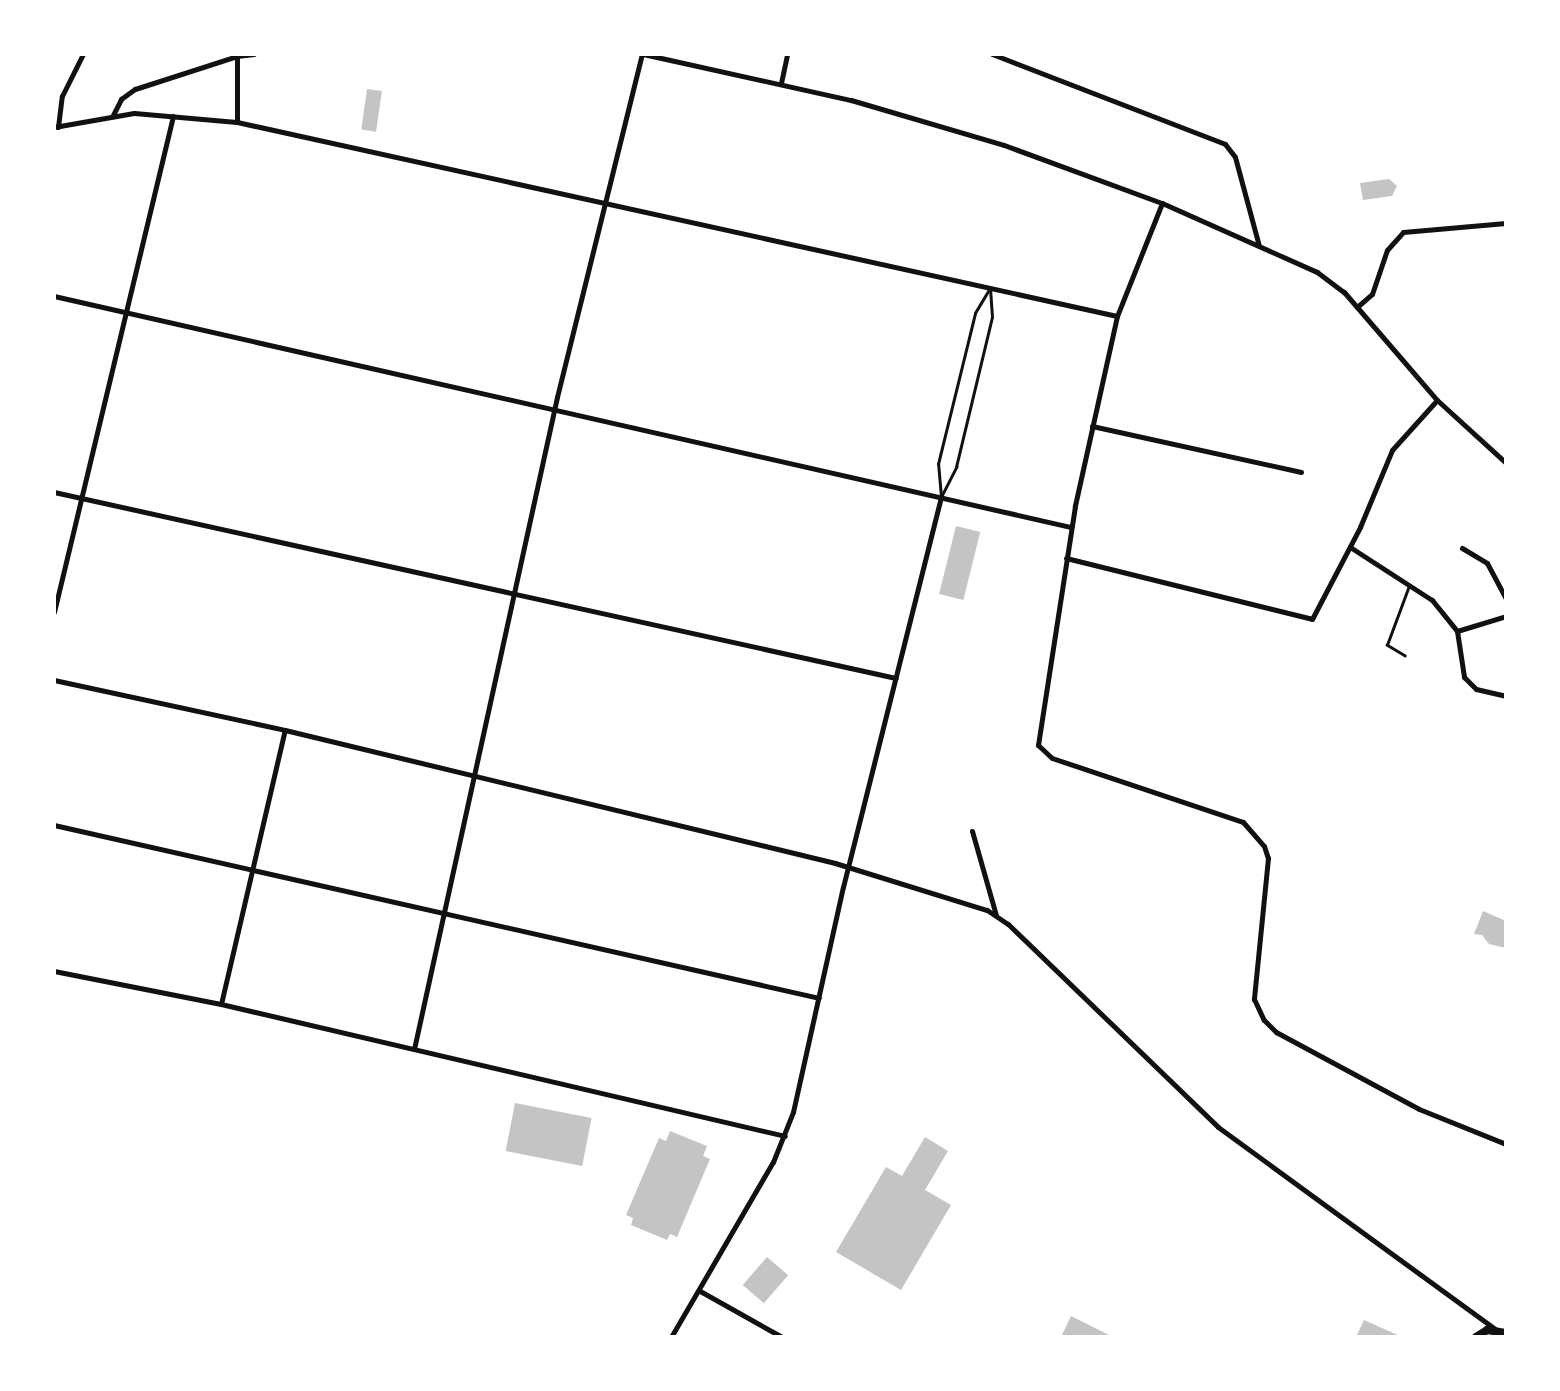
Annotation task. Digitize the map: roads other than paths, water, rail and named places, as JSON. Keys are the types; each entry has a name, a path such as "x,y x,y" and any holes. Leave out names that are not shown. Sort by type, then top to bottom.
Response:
{"main road":[{"path":"1476,1337 1495,1329 1506,1333"}],"street":[{"path":"82,54 62,96 56,127 113,115 173,116 237,122 1117,316"},
{"path":"113,115 121,99 135,89 237,56 254,54"},
{"path":"414,1049 473,776 518,592 554,412 643,54 780,83 940,125 1162,203 1259,246 1331,281 1357,307 1437,400 1506,463"},
{"path":"780,83 787,54"},
{"path":"992,54 1225,144 1235,157 1259,246"},
{"path":"237,56 237,122"},
{"path":"54,612 173,116"},
{"path":"1162,203 1117,316 1071,527 1038,745 1052,758 1222,813 1251,829 1264,846 1268,869 1254,999 1257,1011 1276,1032 1419,1109 1506,1144"},
{"path":"1357,307 1372,294 1387,250 1402,232 1506,223"},
{"path":"54,296 554,412 1071,527"},
{"path":"1066,558 1306,620 1316,617 1392,450 1437,400"},
{"path":"1092,426 1301,472"},
{"path":"54,492 518,592 896,678"},
{"path":"671,1337 785,1136 848,867 941,498"},
{"path":"1350,547 1411,583 1432,600 1457,631 1464,677 1476,689 1506,696"},
{"path":"1462,548 1487,563 1506,598"},
{"path":"1457,631 1506,616"},
{"path":"54,680 285,730 848,867 996,915 1218,1127 1495,1329"},
{"path":"221,1004 285,730"},
{"path":"54,825 253,867 818,998"},
{"path":"972,831 996,915"},
{"path":"54,971 221,1004 785,1136"},
{"path":"699,1291 782,1337"}],"lane":[{"path":"941,498 956,467 992,317 990,288"},
{"path":"941,498 938,464 975,313 990,288"},
{"path":"1405,656 1387,645 1411,583"}]}
